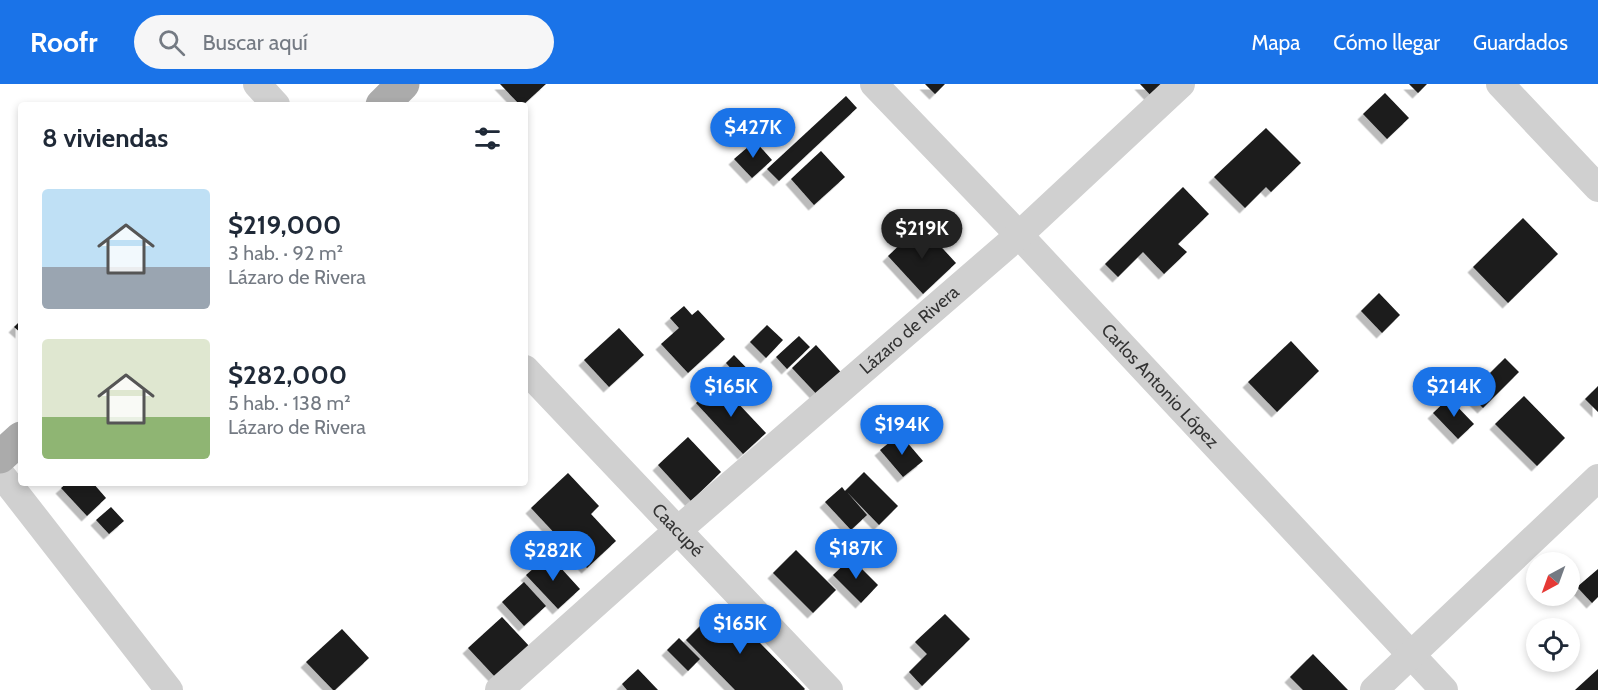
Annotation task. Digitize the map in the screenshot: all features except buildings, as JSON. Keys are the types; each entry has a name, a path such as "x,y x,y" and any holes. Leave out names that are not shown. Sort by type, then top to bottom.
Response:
{"main road":[{"path":"385,102 404,84"},
{"path":"0,458 18,441"}],"street":[{"path":"257,84 273,102"},
{"name":"Carlos Antonio López","path":"874,84 1019,235 1444,690"},
{"name":"Lázaro de Rivera","path":"499,690 677,531 1019,235 1181,84"},
{"path":"1500,84 1598,188"},
{"name":"Caacupé","path":"528,372 830,690"},
{"path":"0,473 169,690"},
{"path":"1374,690 1598,478"}]}
